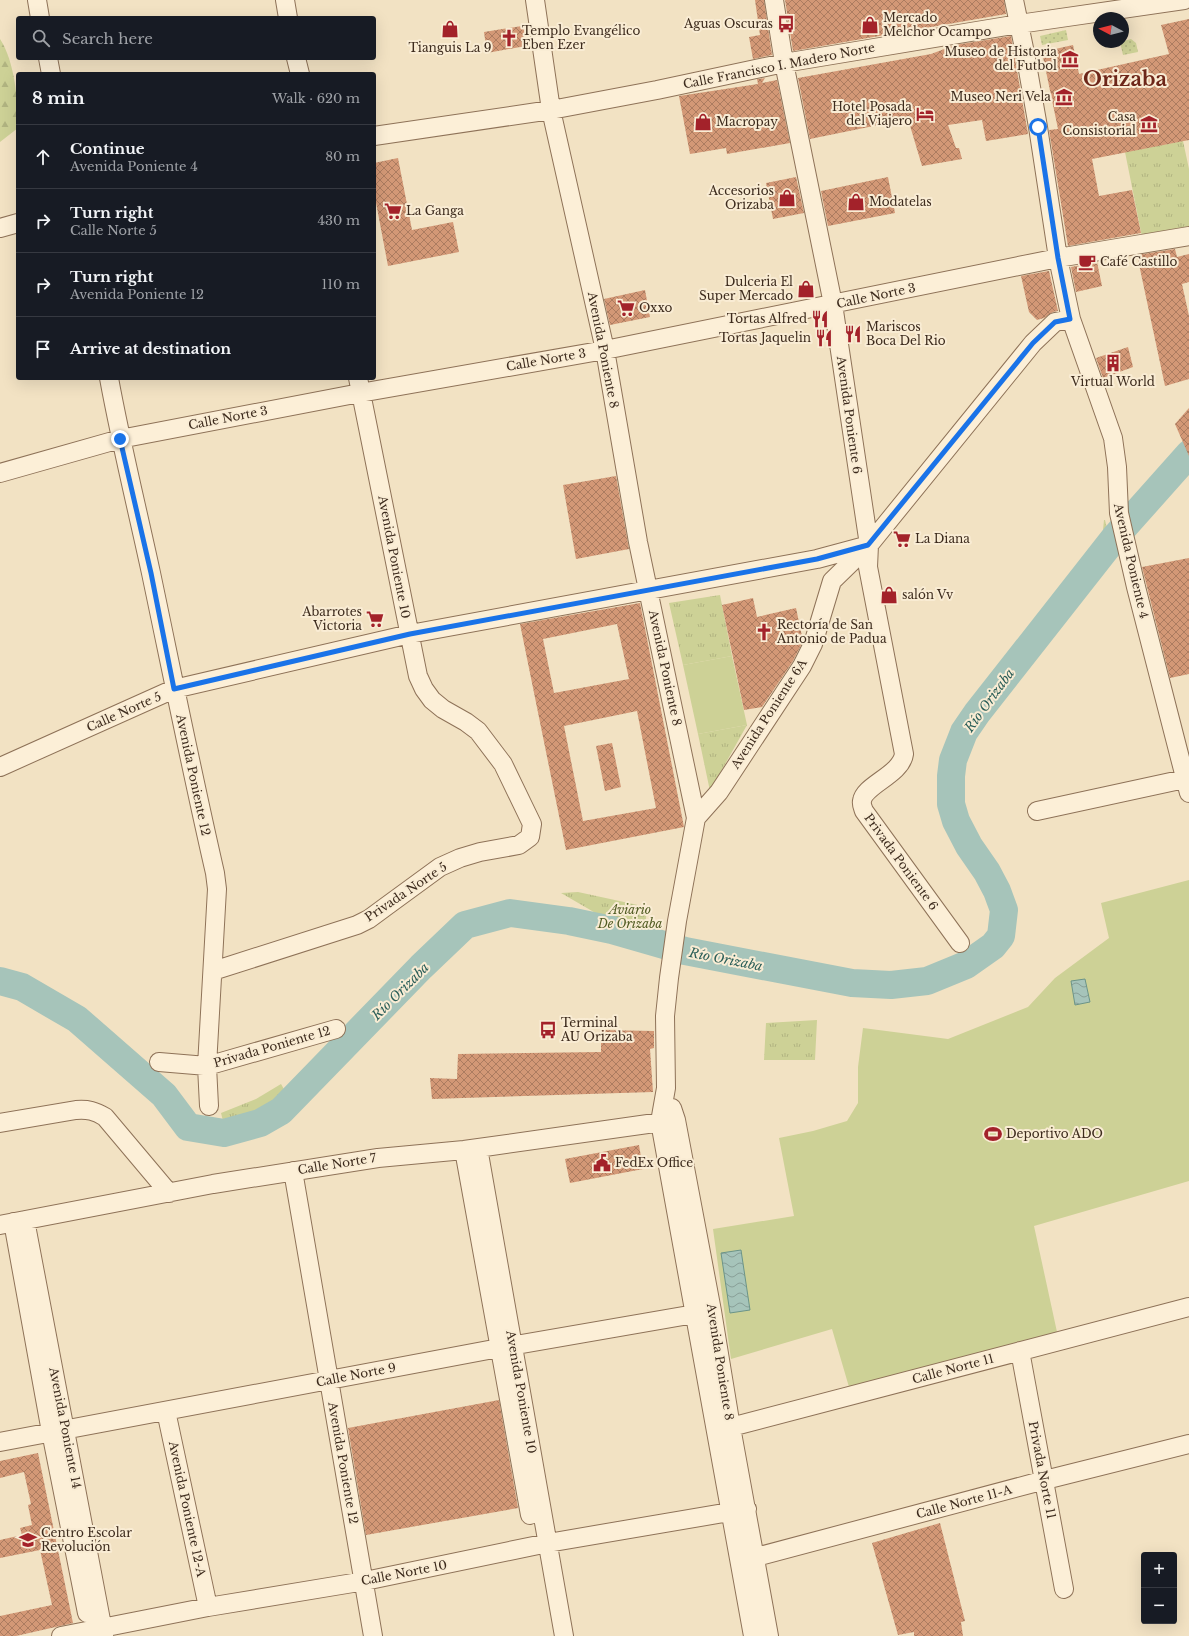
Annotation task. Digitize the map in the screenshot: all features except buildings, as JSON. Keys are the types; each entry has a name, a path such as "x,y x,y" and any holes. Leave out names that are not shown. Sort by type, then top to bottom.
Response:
{"street":[{"path":"37,0 40,16"},
{"path":"285,0 288,16"},
{"name":"Avenida Poniente 8","path":"535,0 551,110 604,350 638,542 696,818 677,921 665,1016 668,1121 695,1314 724,1428 748,1560 769,1636"},
{"name":"Avenida Poniente 6","path":"774,0 784,63 833,304 868,545 868,567 904,754 903,761 898,767"},
{"name":"Avenida Poniente 4","path":"1014,0 1038,127 1058,258 1070,319 1113,438 1117,467 1119,513 1136,587 1188,783"},
{"name":"Calle Francisco I. Madero Norte","path":"376,136 551,110 657,90 784,63 1019,24 1184,0"},
{"path":"48,60 51,72"},
{"path":"296,60 300,72"},
{"path":"0,228 16,224"},
{"name":"Calle Norte 3","path":"0,473 120,439 359,385 604,350 1058,258 1189,236"},
{"path":"868,545 1033,343 1055,322 1070,319"},
{"name":"Avenida Poniente 12","path":"108,380 120,439 151,573 174,689 217,889 207,1066 209,1106"},
{"name":"Avenida Poniente 10","path":"359,385 418,676 424,689 432,700 443,709 466,722 478,732 503,764 532,824 530,837"},
{"name":"Calle Norte 5","path":"0,767 174,689 410,634 817,559 868,545"},
{"name":"Avenida Poniente 6A","path":"696,818 719,792 802,666 813,644 832,581 868,545"},
{"path":"817,559 832,581"},
{"name":"Privada Poniente 6","path":"898,767 865,794 862,802 864,811 960,943"},
{"path":"1037,811 1188,783"},
{"name":"Privada Norte 5","path":"213,971 357,925 388,906 440,867 460,858 480,852 519,845 530,837"},
{"name":"Privada Poniente 12","path":"207,1066 336,1028"},
{"path":"159,1062 207,1066"},
{"path":"0,1123 76,1110 87,1109 96,1111 106,1117 169,1193"},
{"name":"Avenida Poniente 8","path":"668,1121 712,1311 724,1428"},
{"name":"Calle Norte 7","path":"13,1222 213,1184 293,1171 378,1158 471,1149 668,1121"},
{"name":"Avenida Poniente 10","path":"471,1149 542,1544 564,1636"},
{"name":"Avenida Poniente 12","path":"293,1171 328,1380 365,1581 373,1636"},
{"name":"Avenida Poniente 14","path":"13,1222 58,1431 97,1633"},
{"name":"Calle Norte 11","path":"724,1428 1189,1307"},
{"name":"Calle Norte 9","path":"0,1442 506,1347 712,1311"},
{"name":"Privada Norte 11","path":"1020,1351 1064,1589"},
{"name":"Avenida Poniente 12-A","path":"166,1411 208,1607"},
{"name":"Calle Norte 11-A","path":"748,1560 1045,1480 1189,1444"},
{"name":"Calle Norte 10","path":"61,1636 97,1633 208,1607 365,1581 542,1544 739,1511"},
{"name":"Avenida Poniente 10","path":"542,1544 552,1636"},
{"name":"Avenida Poniente 8","path":"748,1560 753,1636"}],"green space":[{"path":"1066,30 1068,40 1042,45 1040,36"},
{"path":"0,39 9,59 15,82 16,130 0,142"},
{"path":"1131,39 1136,43 1138,52 1123,55 1121,48 1129,48 1129,40"},
{"path":"1183,141 1189,169 1189,228 1142,237 1125,152"},
{"path":"1104,520 1112,550 1106,541 1108,539 1105,529 1103,530"},
{"path":"720,595 732,656 683,665 669,603"},
{"path":"732,656 747,725 698,734 683,665"},
{"path":"747,725 710,791 698,734"},
{"name":"Deportivo ADO","path":"1189,880 1189,1181 1034,1226 1057,1332 849,1387 832,1329 731,1359 713,1229 794,1216 779,1138 813,1131 847,1121 858,1103 858,1067 863,1028 948,1039 1028,1007 1055,978 1109,938 1101,903"},
{"name":"Aviario De Orizaba","path":"578,892 647,907 645,929 630,933 561,893"},
{"path":"817,1020 815,1060 764,1060 766,1023"},
{"path":"281,1084 285,1091 270,1104 235,1121 223,1121 221,1113 256,1099"}],"water":[{"path":"1085,979 1090,1002 1075,1005 1071,981"},
{"path":"741,1250 750,1310 730,1313 721,1253"}],"waterway":[{"name":"Río Orizaba","path":"0,981 22,987 77,1019 164,1095 188,1127 224,1133 260,1123 281,1111 421,967 465,925 510,913 569,921 612,930 685,951 852,983 891,985 927,981 966,965 993,946 1001,936 1004,910 997,891 987,872 969,846 956,821 951,804 951,776 953,760 964,732 977,713 1116,536 1189,454"}],"place":[{"name":"Aguas Oscuras","path":"786,24"},
{"name":"Mercado Melchor Ocampo","path":"870,25"},
{"name":"Tianguis La 9","path":"450,29"},
{"name":"Templo Evangélico Eben Ezer","path":"509,38"},
{"name":"Museo de Historia del Futbol","path":"1070,59"},
{"name":"Museo Neri Vela","path":"1064,97"},
{"name":"Hotel Posada del Viajero","path":"925,114"},
{"name":"Macropay","path":"703,122"},
{"name":"Casa Consistorial","path":"1149,124"},
{"name":"Accesorios Orizaba","path":"787,198"},
{"name":"Modatelas","path":"856,202"},
{"name":"La Ganga","path":"393,211"},
{"name":"Café Castillo","path":"1087,262"},
{"name":"Dulceria El Super Mercado","path":"806,289"},
{"name":"Oxxo","path":"626,308"},
{"name":"Tortas Alfred","path":"820,319"},
{"name":"Mariscos Boca Del Rio","path":"853,334"},
{"name":"Tortas Jaquelin","path":"824,338"},
{"name":"Virtual World","path":"1113,363"},
{"name":"La Diana","path":"902,539"},
{"name":"salón Vv","path":"889,595"},
{"name":"Abarrotes Victoria","path":"375,619"},
{"name":"Rectoría de San Antonio de Padua","path":"764,632"},
{"name":"Terminal AU Orizaba","path":"548,1030"},
{"name":"Deportivo ADO","path":"993,1134"},
{"name":"FedEx Office","path":"602,1163"},
{"name":"Centro Escolar Revolución","path":"28,1540"}],"district":[{"name":"Orizaba","path":"1125,79"}],"route":[{"path":"120,439 151,573 174,689 410,634 817,559 868,545 1033,343 1055,322 1070,319 1058,258 1038,127"}]}
